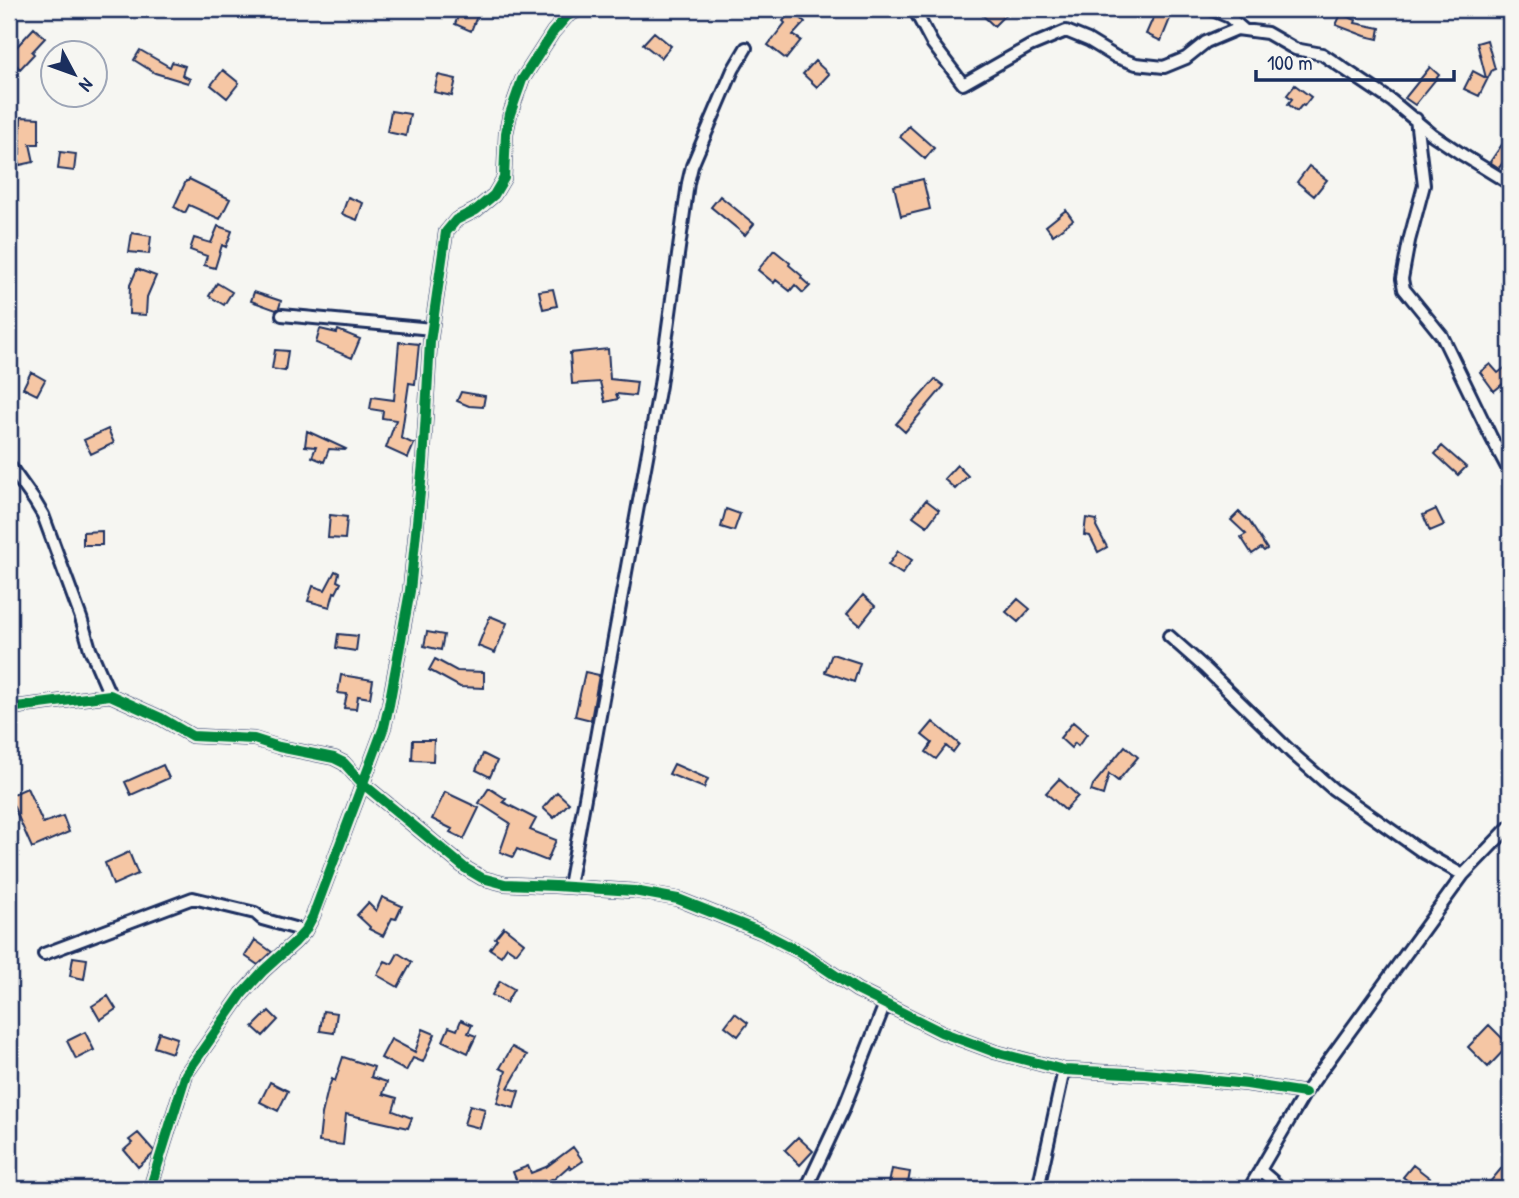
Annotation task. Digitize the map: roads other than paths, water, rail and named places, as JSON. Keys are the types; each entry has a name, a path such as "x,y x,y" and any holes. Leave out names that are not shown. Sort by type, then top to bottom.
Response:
{"street":[{"path":"556,9 567,16"},
{"path":"149,1189 186,1074 242,994 263,971 296,943 313,916 384,727 410,591 423,463 432,329 446,232 456,219 476,209 494,195 504,178 506,133 522,80 553,32 567,16 580,9"},
{"path":"914,9 932,43 963,84 1030,46 1066,31 1088,40 1116,57 1136,64 1164,67 1185,58 1206,42 1237,29 1267,33 1295,49 1322,54 1392,101 1433,135 1510,184"},
{"path":"1210,9 1229,17 1244,30"},
{"path":"569,886 660,384 688,183 692,166 733,70 746,48"},
{"path":"1416,119 1424,185 1409,240 1402,279 1404,289 1442,336 1510,473"},
{"path":"282,315 432,329"},
{"path":"9,465 43,515 90,649 110,695"},
{"path":"1169,636 1333,789 1424,853 1464,875"},
{"path":"9,708 110,695 161,718 192,736 254,740 334,758 344,763 362,783 465,868 482,878 505,884 634,891 678,899 761,932 802,953 857,990 951,1036 995,1052 1064,1070 1146,1074 1305,1093"},
{"path":"1249,1189 1305,1093 1464,875 1510,826"},
{"path":"44,954 193,898 255,913 262,919 305,931"},
{"path":"806,1189 843,1110 885,1004"},
{"path":"1038,1189 1064,1070"},
{"path":"1261,1170 1282,1189"}]}
